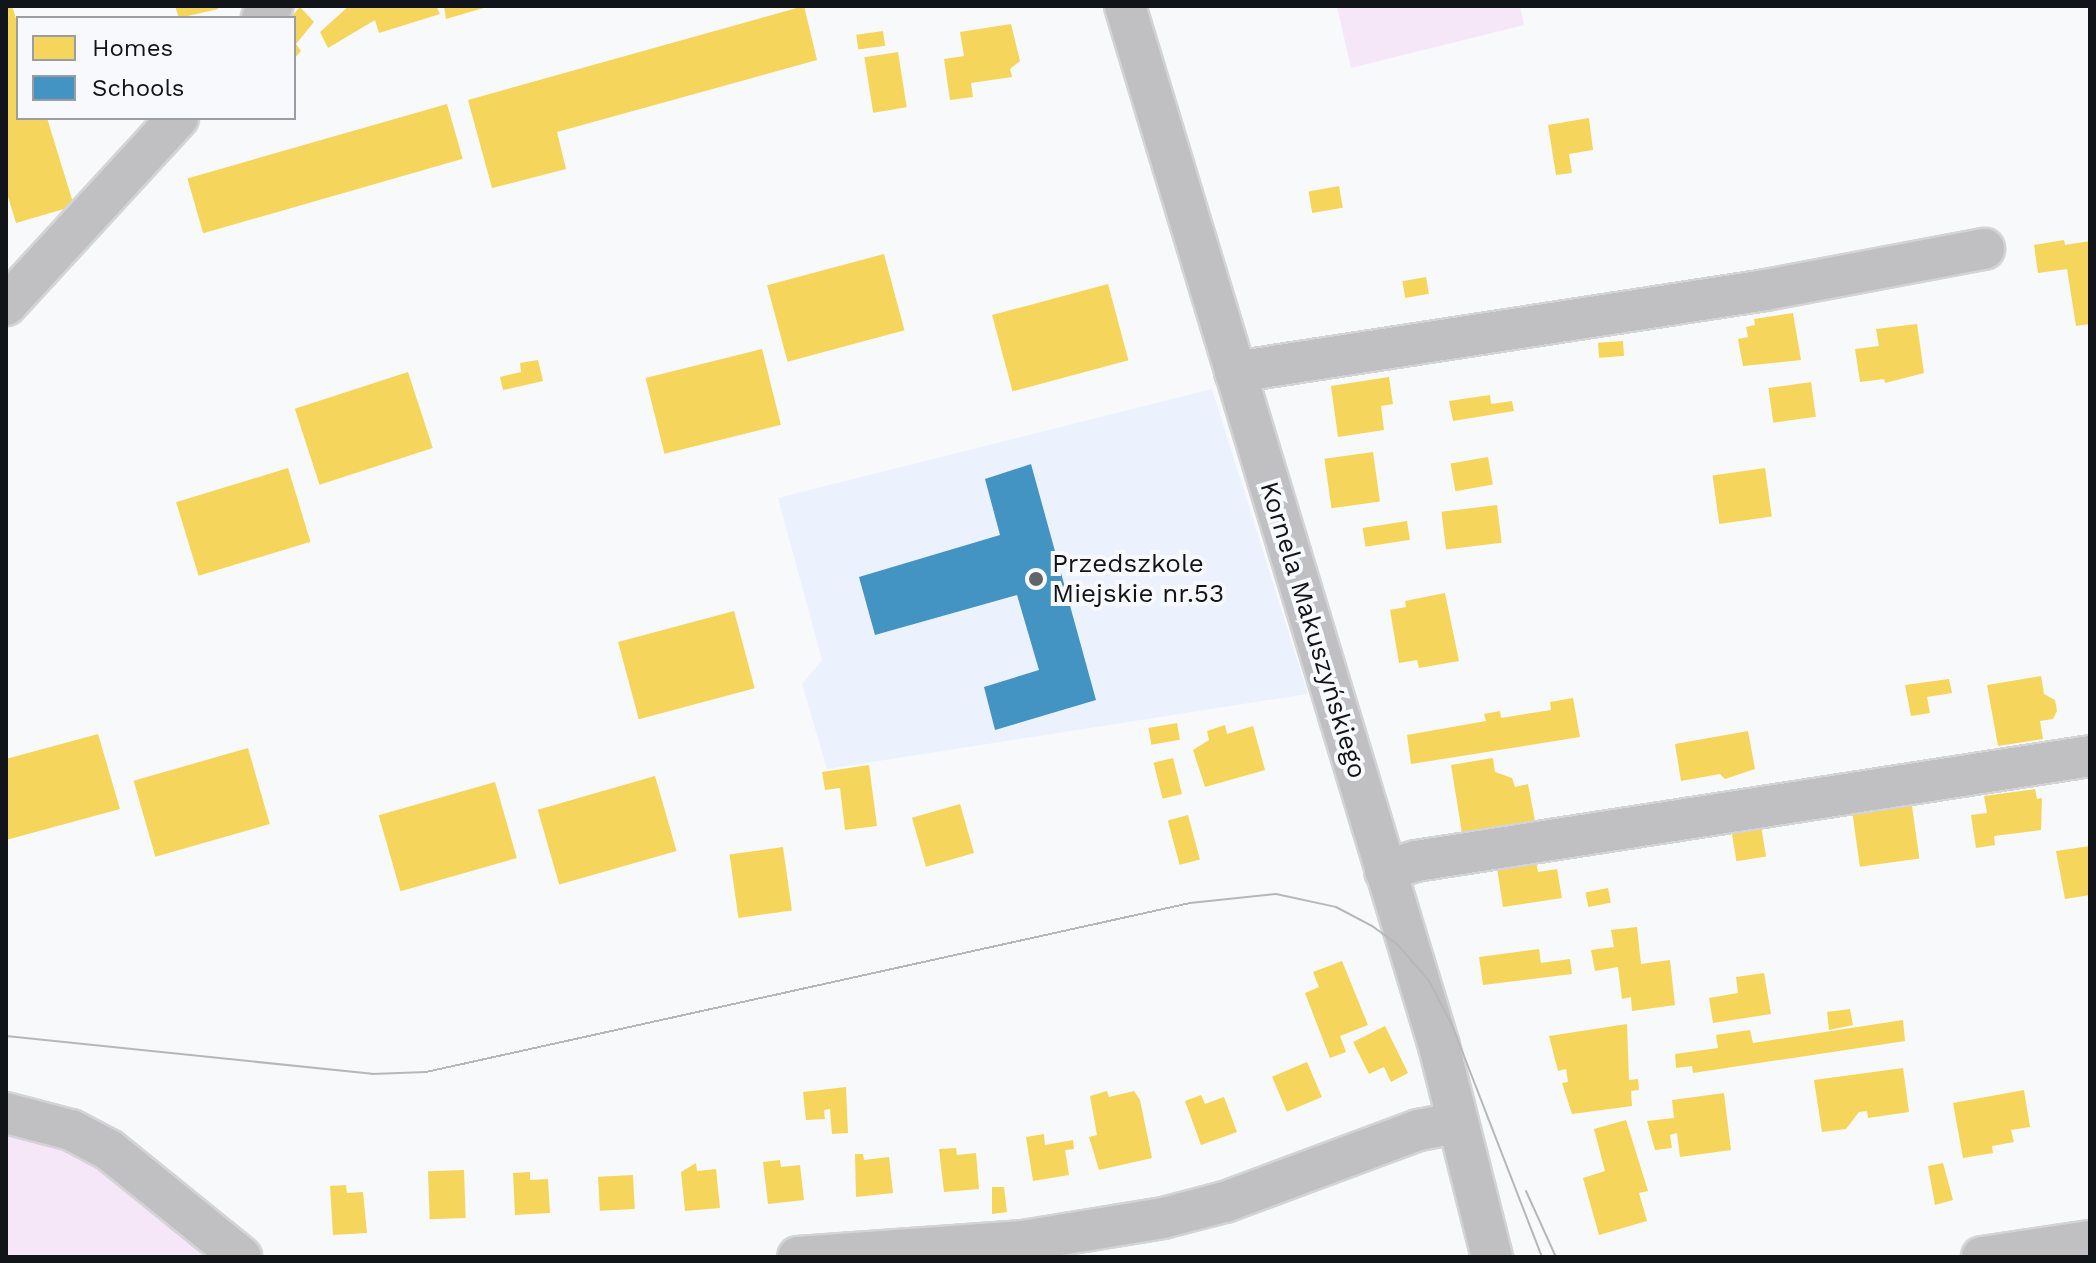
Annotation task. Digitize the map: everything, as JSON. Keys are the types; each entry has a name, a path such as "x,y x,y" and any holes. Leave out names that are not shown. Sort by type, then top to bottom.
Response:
{"street":[{"name":"Kornela Makuszyńskiego","path":"1125,6 1439,1046 1492,1257"},
{"path":"6,305 176,120"},
{"path":"1235,372 1766,290 1984,249"},
{"path":"1385,871 1416,861 2090,756"},
{"path":"6,1113 71,1130 109,1150 241,1257"},
{"path":"798,1257 870,1256 1065,1236 1198,1210 1394,1138 1456,1123"},
{"path":"1982,1257 2090,1241"}],"shaded area":[{"path":"1337,6 1520,6 1524,25 1351,68"},
{"name":"Przedszkole Miejskie nr.53","path":"1212,389 1308,694 827,769 802,684 822,660 778,498"},
{"path":"6,1132 53,1144 135,1187 213,1257 6,1257"}],"building: Homes":[{"path":"6,6 12,6 16,19 16,120 48,120 74,206 16,223 6,190"},
{"path":"175,6 217,6 218,9 188,16 178,16"},
{"path":"349,6 436,6 440,14 379,33 375,20 328,48 320,32"},
{"path":"444,6 487,6 487,7 446,19"},
{"path":"804,6 817,60 557,132 566,169 492,188 468,100"},
{"path":"300,7 314,22 296,44 296,16 292,16"},
{"path":"1011,24 1020,61 1010,69 1012,77 971,83 973,97 950,100 944,59 964,56 960,32"},
{"path":"883,31 885,46 858,50 856,35"},
{"path":"898,52 907,107 873,113 864,57"},
{"path":"447,104 463,159 203,233 187,178"},
{"path":"1589,118 1593,150 1569,154 1572,173 1556,175 1548,125"},
{"path":"1339,186 1343,208 1312,213 1308,191"},
{"path":"2064,240 2065,245 2090,241 2090,324 2076,326 2067,269 2038,273 2034,245"},
{"path":"884,254 904,330 788,362 767,285"},
{"path":"1426,277 1429,294 1405,298 1402,281"},
{"path":"1108,284 1128,360 1013,391 992,315"},
{"path":"1793,313 1801,360 1743,366 1738,339 1748,337 1746,327 1755,325 1754,319"},
{"path":"1917,324 1924,373 1885,383 1884,379 1860,382 1855,349 1879,346 1876,329"},
{"path":"1623,341 1624,356 1599,358 1598,343"},
{"path":"762,349 781,425 664,454 646,378"},
{"path":"538,360 543,381 503,390 500,377 521,372 520,363"},
{"path":"408,372 433,448 320,485 295,409"},
{"path":"1389,377 1393,404 1381,406 1384,430 1338,437 1331,386"},
{"path":"1811,382 1816,417 1773,423 1768,388"},
{"path":"1490,395 1491,404 1512,401 1514,411 1453,421 1449,401"},
{"path":"1373,452 1380,502 1331,508 1324,459"},
{"path":"1488,457 1493,485 1455,491 1451,464"},
{"path":"288,468 311,542 199,576 176,502"},
{"path":"1765,468 1772,517 1719,524 1713,475"},
{"path":"1497,505 1502,543 1446,550 1441,512"},
{"path":"1407,521 1410,540 1366,547 1363,528"},
{"path":"1445,593 1459,661 1419,668 1417,660 1399,663 1390,610 1406,607 1405,601"},
{"path":"734,611 755,688 639,719 618,642"},
{"path":"2041,676 2044,694 2055,700 2057,711 2053,719 2040,721 2043,739 1998,746 1987,685"},
{"path":"1949,679 1952,693 1927,697 1930,713 1911,716 1905,685"},
{"path":"1573,698 1580,737 1411,764 1407,735 1486,721 1484,714 1500,711 1501,718 1551,710 1550,702"},
{"path":"1177,723 1180,740 1151,745 1148,728"},
{"path":"1225,725 1227,734 1253,726 1265,770 1205,787 1193,750 1209,740 1207,731"},
{"path":"1748,731 1755,769 1725,779 1720,774 1681,781 1675,744"},
{"path":"98,734 120,809 6,840 6,759"},
{"path":"248,748 270,824 155,857 134,781"},
{"path":"1173,758 1182,794 1163,799 1154,763"},
{"path":"1493,758 1495,772 1512,778 1515,787 1528,784 1535,821 1462,833 1451,765"},
{"path":"869,765 877,826 845,830 840,788 825,790 822,772"},
{"path":"655,776 676,851 559,885 538,810"},
{"path":"495,782 517,858 400,891 379,815"},
{"path":"2035,789 2037,799 2042,798 2041,830 1994,836 1995,845 1976,848 1971,815 1987,813 1984,796"},
{"path":"1911,799 1919,858 1860,867 1852,807"},
{"path":"960,804 974,853 926,867 912,818"},
{"path":"1188,815 1200,859 1180,865 1168,820"},
{"path":"1761,825 1766,857 1736,861 1731,830"},
{"path":"2090,846 2090,895 2065,899 2056,851"},
{"path":"783,847 792,910 738,918 730,855"},
{"path":"1536,861 1538,872 1557,869 1562,898 1503,907 1497,868"},
{"path":"1608,888 1611,903 1588,907 1585,892"},
{"path":"1637,927 1641,964 1670,960 1675,1005 1632,1011 1631,997 1622,999 1618,967 1595,971 1591,950 1614,947 1611,930"},
{"path":"1539,949 1541,963 1570,959 1572,974 1483,985 1479,957"},
{"path":"1342,961 1368,1025 1340,1036 1346,1052 1330,1058 1305,993 1319,987 1313,972"},
{"path":"1764,973 1771,1014 1713,1023 1709,998 1738,993 1736,977"},
{"path":"1850,1009 1853,1025 1829,1030 1827,1012"},
{"path":"1903,1020 1905,1041 1693,1073 1692,1066 1676,1068 1675,1054 1718,1048 1716,1035 1750,1030 1753,1043"},
{"path":"1627,1024 1629,1080 1638,1079 1639,1090 1631,1091 1632,1106 1572,1114 1562,1083 1568,1082 1566,1069 1558,1071 1549,1036"},
{"path":"1385,1026 1408,1073 1391,1082 1384,1067 1369,1074 1353,1042"},
{"path":"1307,1062 1322,1097 1287,1112 1272,1077"},
{"path":"1903,1068 1909,1112 1868,1118 1867,1111 1859,1112 1846,1129 1822,1132 1814,1080"},
{"path":"846,1087 848,1133 832,1134 830,1109 824,1110 825,1119 806,1120 803,1092"},
{"path":"2024,1090 2030,1127 2011,1130 2014,1142 1992,1146 1993,1153 1963,1158 1953,1103"},
{"path":"1107,1091 1109,1097 1134,1091 1140,1100 1152,1158 1099,1170 1089,1137 1097,1135 1090,1096"},
{"path":"1724,1093 1731,1150 1680,1157 1677,1133 1670,1135 1672,1148 1655,1150 1647,1121 1674,1118 1672,1100"},
{"path":"1201,1095 1205,1104 1224,1097 1237,1132 1201,1145 1185,1101"},
{"path":"1626,1120 1648,1191 1639,1193 1647,1221 1599,1235 1583,1178 1605,1171 1594,1129"},
{"path":"1044,1134 1045,1145 1073,1140 1074,1149 1065,1150 1069,1175 1033,1181 1026,1137"},
{"path":"956,1148 957,1155 976,1153 979,1189 944,1192 939,1149"},
{"path":"855,1154 863,1154 864,1160 889,1157 893,1193 856,1197"},
{"path":"780,1160 781,1167 800,1165 804,1200 768,1204 763,1162"},
{"path":"696,1163 697,1171 716,1169 720,1208 685,1211 681,1172"},
{"path":"1943,1163 1953,1200 1935,1205 1928,1166"},
{"path":"464,1170 466,1218 430,1219 428,1171"},
{"path":"530,1172 530,1180 548,1179 550,1213 515,1215 513,1173"},
{"path":"633,1175 635,1209 600,1211 598,1177"},
{"path":"346,1185 347,1193 363,1192 367,1233 333,1235 330,1186"},
{"path":"992,1187 1004,1187 1007,1212 992,1214"}],"building: Schools":[{"path":"1031,464 1096,700 995,730 984,687 1039,670 1017,595 875,635 859,577 1000,535 985,479"}],"tram line":[{"path":"6,1036 372,1074 426,1072 1190,903 1276,894 1336,907 1372,926 1398,945 1429,981 1452,1025 1542,1257"},
{"path":"1526,1191 1556,1257"}],"place":[{"name":"Przedszkole Miejskie nr.53","path":"1036,579"}]}
